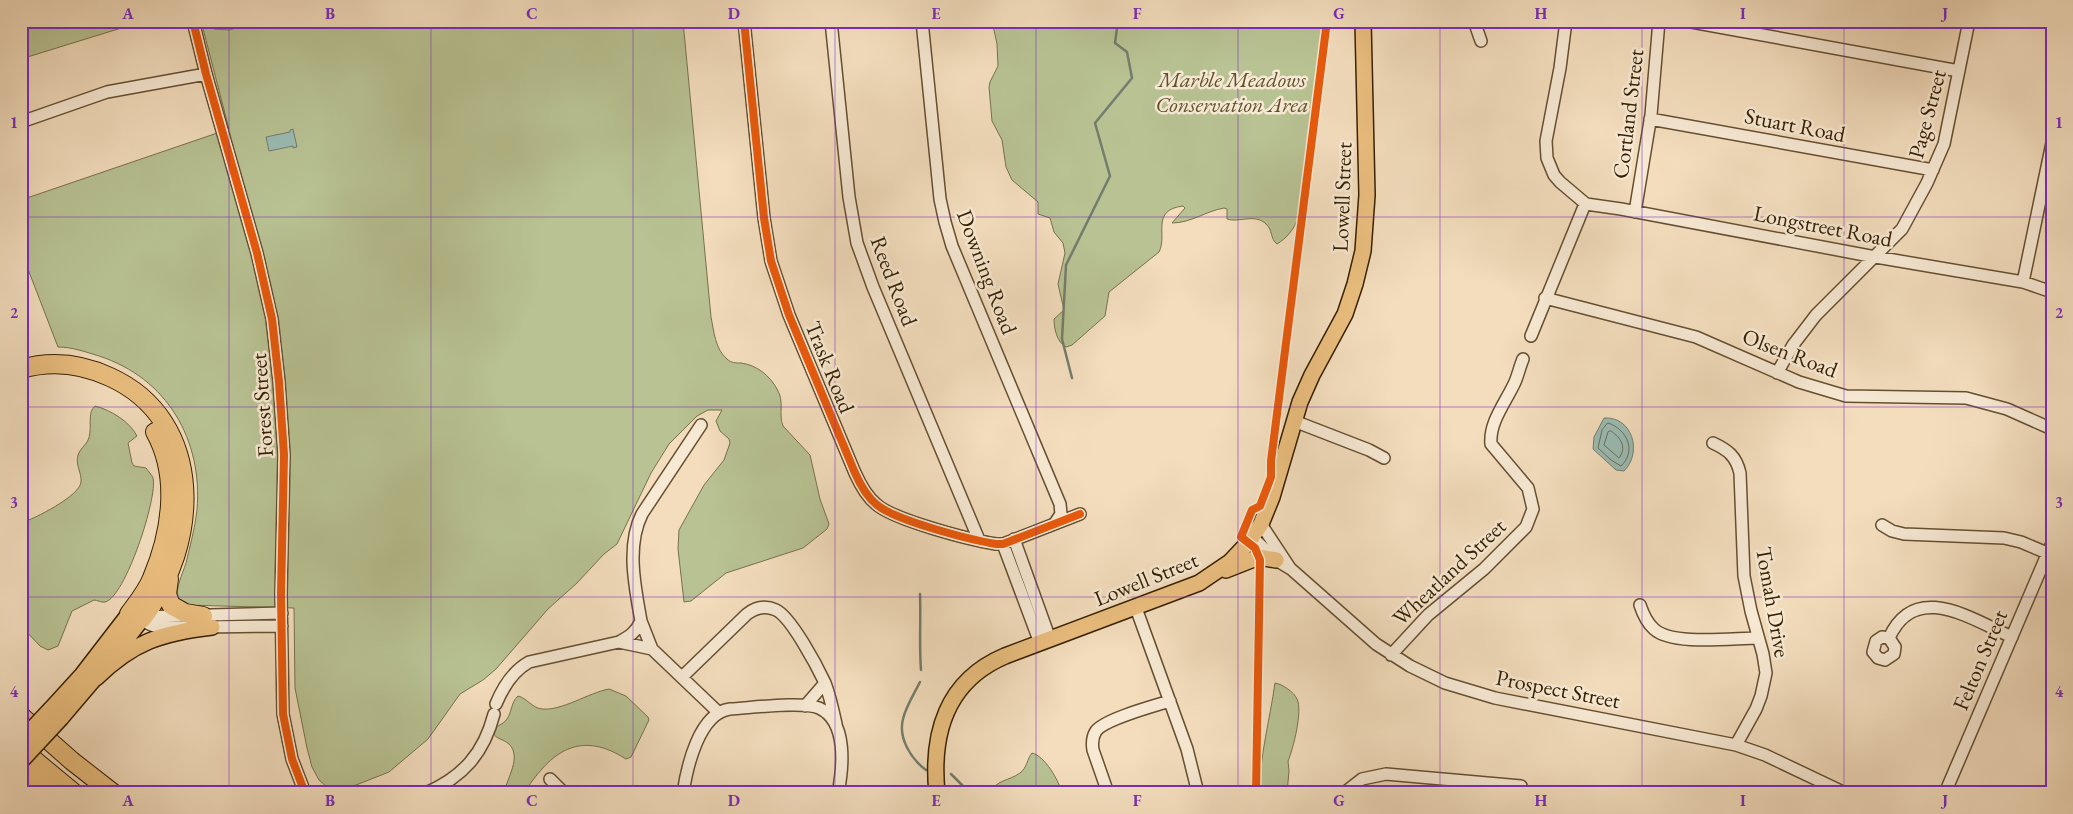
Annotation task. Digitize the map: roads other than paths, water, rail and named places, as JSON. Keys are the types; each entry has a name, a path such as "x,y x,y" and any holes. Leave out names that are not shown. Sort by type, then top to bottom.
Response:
{"highway":[{"path":"21,369 56,364 84,367 126,385 137,393 165,425 177,451 184,483 184,520 167,588 168,600 171,606 208,621"},
{"path":"21,380 52,374 92,381 107,387 136,407 147,420 164,449 171,484 168,519 151,580 136,616"},
{"path":"136,616 162,588 172,566"},
{"path":"21,716 113,793"},
{"path":"21,749 74,793"},
{"path":"21,768 51,793"}],"main road":[{"name":"Lowell Street","path":"937,793 935,763 938,736 947,709 958,691 984,666 1045,641 1185,590 1213,575 1230,562 1256,531 1272,497 1294,421 1306,388 1351,300 1363,251 1367,195 1363,21"},
{"path":"1213,575 1259,557 1276,560"},
{"path":"96,678 136,616"},
{"path":"21,761 87,668 136,616"},
{"path":"21,741 125,652 153,639 187,630 208,621"}],"street":[{"name":"Forest Street","path":"193,21 206,74 257,253 273,325 284,455 283,714 292,759 305,793"},
{"name":"Trask Road","path":"744,21 764,218 772,261 789,315 864,491 885,511 904,519 996,544 1008,542"},
{"name":"Reed Road","path":"832,21 851,212 857,243 873,287 979,540"},
{"name":"Downing Road","path":"922,21 940,199 945,222 956,255 1060,504 1062,514 1056,523"},
{"path":"1474,21 1481,41"},
{"path":"1531,336 1585,204 1554,175 1547,158 1546,149 1566,21"},
{"name":"Cortland Street","path":"1635,212 1650,119 1659,21"},
{"path":"1686,21 1959,71"},
{"name":"Page Street","path":"1777,373 1793,345 1816,314 1902,229 1927,184 1944,144 1969,21"},
{"path":"21,122 107,92 206,74"},
{"name":"Stuart Road","path":"1650,119 1933,170"},
{"path":"2022,282 2052,143"},
{"name":"Longstreet Road","path":"1585,204 2022,282 2052,292"},
{"name":"Olsen Road","path":"1546,298 1696,337 1798,382 1846,396 1966,398 2007,409 2052,428"},
{"name":"Wheatland Street","path":"1391,655 1428,615 1484,569 1526,527 1533,509 1528,488 1491,444 1490,436 1495,420 1516,380 1523,359"},
{"path":"1294,421 1369,450 1384,458"},
{"path":"701,425 642,514 636,528 633,554 641,621 652,649 718,712"},
{"name":"Tomah Drive","path":"1713,443 1730,452 1735,458 1740,473 1744,576 1765,664 1764,683 1756,709 1736,745"},
{"path":"1045,641 1008,542 1080,514"},
{"path":"1882,525 1892,531 1904,534 2004,538 2050,548"},
{"name":"Prospect Street","path":"1256,531 1276,560 1291,569"},
{"name":"Prospect Street","path":"1256,531 1291,569 1357,629 1391,655 1428,675 1477,693 1736,745 1765,756 1845,793"},
{"name":"Felton Street","path":"1945,793 2050,548"},
{"path":"1640,605 1647,622 1654,629 1669,637 1686,639 1758,638"},
{"path":"682,677 740,619 759,607 774,609 786,618 825,683 838,731 843,764 838,793"},
{"path":"1889,638 1899,620 1917,609 1928,607 1957,612 2012,637"},
{"path":"1136,608 1189,756 1198,793"},
{"path":"208,621 282,614"},
{"path":"136,616 282,626"},
{"path":"426,793 451,780 467,768 482,743 508,681 520,668 529,662 619,642 636,632 641,621"},
{"path":"619,642 652,649"},
{"path":"805,706 825,683"},
{"path":"1108,793 1093,750 1092,744 1096,732 1108,722 1170,701"},
{"path":"684,793 686,777 696,744 710,719 718,712 730,709 805,706 819,708 833,721 838,731"},
{"path":"1344,793 1362,779 1386,774 1521,786"},
{"path":"550,780 564,793"}],"water":[{"path":"213,21 260,21 229,30 214,29"},
{"path":"293,129 297,147 293,148 293,146 269,151 266,137 290,132"},
{"path":"1604,418 1614,419 1622,423 1632,437 1633,454 1630,463 1624,471 1616,470 1593,449 1594,437"}],"waterway":[{"path":"1072,378 1062,339 1066,265 1110,176 1095,123 1132,78 1127,52 1115,43 1118,21"},
{"path":"920,594 921,670"},
{"path":"920,682 904,714 902,733 907,748 915,760 926,770"},
{"path":"951,774 970,793"}],"park label":[{"name":"Marble Meadows Conservation Area","path":"1232,92"}]}
